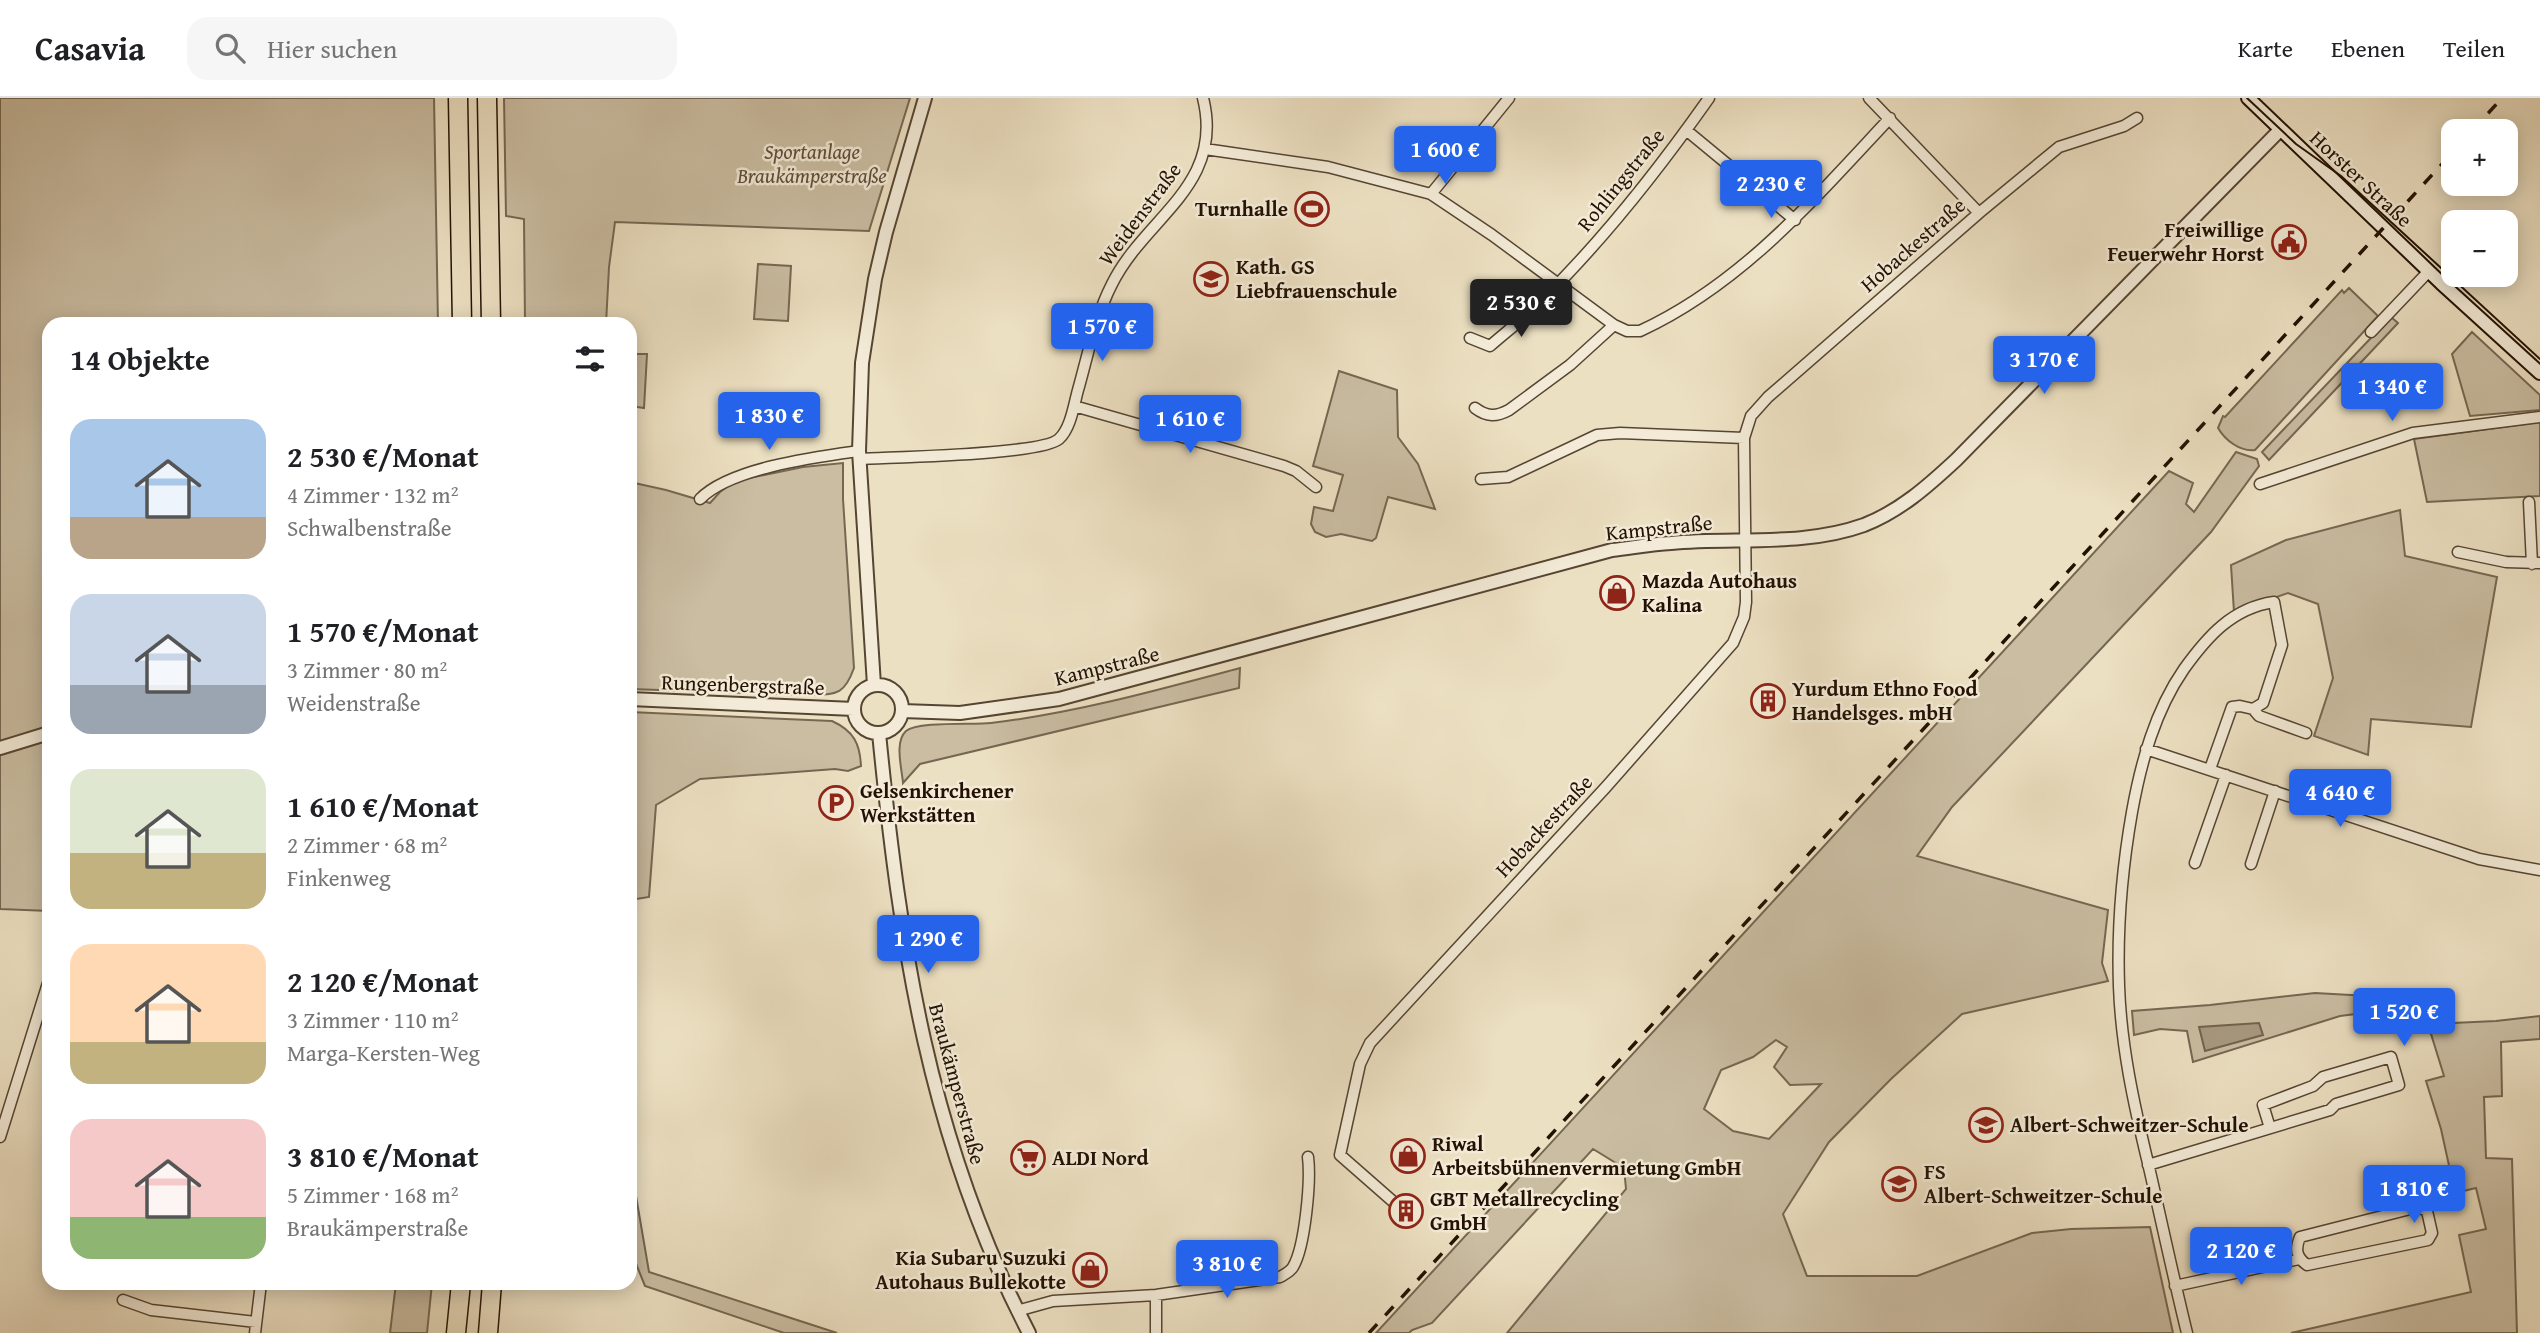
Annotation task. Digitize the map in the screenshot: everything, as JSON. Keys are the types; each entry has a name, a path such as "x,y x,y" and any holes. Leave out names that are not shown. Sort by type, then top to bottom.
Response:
{"highway":[{"path":"458,98 462,317"},
{"path":"487,98 491,317"},
{"path":"456,1333 460,1290"},
{"path":"488,1333 491,1290"}],"street":[{"path":"874,685 860,455 862,363 875,279 886,232 925,98"},
{"name":"Weidenstraße","path":"860,455 986,453 1052,443 1065,431 1102,305 1122,264 1184,194 1197,172 1205,149 1207,114 1203,98"},
{"path":"1431,194 1509,98"},
{"name":"Rohlingstraße","path":"1470,338 1490,346 1543,300 1639,192 1709,98"},
{"path":"1869,98 1979,213"},
{"name":"Horster Straße","path":"2248,98 2540,373"},
{"path":"1205,149 1328,167 1431,194 1558,282 1614,325 1627,331 1640,331 1719,284 1795,220 1890,118"},
{"name":"Hobackestraße","path":"1397,1205 1340,1154 1360,1064 1370,1043 1606,787 1733,643 1744,617 1746,602 1744,438 1751,416 1768,397 2059,147 2124,127 2137,118"},
{"path":"1686,130 1795,220"},
{"name":"Kampstraße","path":"902,711 960,713 1059,699 1612,551 1671,542 1812,536 1847,530 1881,517 1926,488 2056,360 2280,130"},
{"path":"2371,332 2429,271"},
{"path":"1475,408 1485,415 1499,415 1509,410 1570,365 1614,325"},
{"path":"1074,406 1284,466 1296,471 1316,487"},
{"path":"2260,484 2413,433 2540,417"},
{"path":"1481,479 1508,477 1597,435 1620,433 1744,438"},
{"path":"700,499 710,489 733,478 804,458 860,455"},
{"path":"2458,552 2506,562 2536,563 2529,502"},
{"path":"2187,1333 2133,1101 2119,985 2121,906 2127,837 2146,749 2169,691 2194,655 2217,629 2242,611 2274,602 2282,645 2263,703 2253,709"},
{"path":"874,685 891,689 897,695 902,711 893,728 879,733 862,727 854,709 855,701 862,691 874,685"},
{"name":"Rungenbergstraße","path":"637,699 854,709"},
{"path":"2210,769 2232,707 2253,709 2259,716 2306,733"},
{"name":"Braukämperstraße","path":"879,733 901,918 930,1073 952,1150 976,1218 1029,1333"},
{"path":"0,748 42,735"},
{"path":"2146,749 2479,859 2540,870"},
{"path":"2195,863 2226,775"},
{"path":"2251,864 2275,791"},
{"path":"0,1137 42,1002"},
{"path":"2148,1165 2330,1110 2336,1104 2399,1085 2392,1057 2323,1077 2313,1086 2263,1104 2270,1128"},
{"path":"1017,1311 1053,1301 1156,1295 1280,1277 1292,1269 1299,1251 1310,1175 1308,1157"},
{"path":"2175,1286 2299,1259 2307,1265 2428,1240 2432,1233 2427,1210 2418,1207 2300,1237 2296,1247 2299,1259"},
{"path":"123,1300 151,1310 255,1328 260,1290"},
{"path":"1156,1295 1156,1333"}],"green space":[{"path":"0,98 434,98 438,317 42,317 42,911 0,909"},
{"name":"Sportanlage Braukämperstraße","path":"504,98 910,98 869,231 615,222 606,317 525,317 524,219 506,216"},
{"path":"758,264 791,266 788,321 754,319"},
{"path":"2349,288 2378,316 2255,450 2244,449 2229,441 2218,428 2223,416 2225,417 2342,290 2344,293"},
{"path":"2391,317 2398,323 2269,460 2262,452"},
{"path":"2472,332 2540,395 2540,410 2470,416 2452,354"},
{"path":"637,354 647,354 644,408 637,407"},
{"path":"1339,371 1397,390 1398,437 1418,464 1435,509 1388,497 1376,538 1372,541 1341,534 1326,537 1315,532 1311,524 1314,507 1333,511 1343,475 1313,466"},
{"path":"2540,422 2540,496 2427,502 2414,439"},
{"path":"2236,452 2257,459 2259,466 2211,532 1952,807 1917,856 2108,910 2102,963 2108,981 1962,1014 1891,1079 1829,1142 1783,1214 1807,1276 1917,1276 2032,1233 2150,1227 2173,1333 1507,1333 1626,1189 1624,1168 1593,1149 1432,1323 1409,1333 1376,1333 2169,471 2193,483 2186,504 2194,512","holes":["1776,1040 1787,1047 1774,1067 1790,1085 1821,1084 1769,1139 1733,1131 1704,1109 1721,1070 1753,1057"]},
{"path":"843,463 854,668 847,684 838,692 809,695 637,689 637,484 710,503 735,481 803,467"},
{"path":"2400,510 2405,556 2497,577 2471,727 2371,719 2368,755 2314,736 2333,678 2318,604 2288,593 2234,612 2231,565 2286,540"},
{"path":"1240,668 1239,688 920,764 903,783 900,742 906,731 912,728 1022,719 1116,700"},
{"path":"637,712 832,721 851,734 859,751 861,766 848,771 835,769 700,779 656,805 649,897 637,899"},
{"path":"2315,993 2387,997 2431,1024 2540,1016 2540,1039 2501,1042 2502,1096 2484,1097 2486,1158 2512,1159 2517,1333 2291,1333 2471,1292 2459,1235 2486,1229 2476,1188 2455,1193 2441,1129 2426,1081 2444,1076 2431,1034 2388,1010 2340,1016 2193,1062 2187,1031 2160,1029 2134,1035 2132,1011"},
{"path":"637,1202 649,1272 837,1333 784,1333 645,1286 637,1266"},
{"path":"395,1290 431,1290 427,1333 390,1333"}],"shaded area":[{"path":"2259,1023 2263,1035 2205,1051 2199,1027"}],"tram line":[{"path":"2247,98 2296,144 2341,176 2540,359"}],"railway":[{"path":"2483,119 2502,98"},
{"path":"1369,1333 2441,165"}],"place":[{"name":"Turnhalle","path":"1312,209"},
{"name":"Freiwillige Feuerwehr Horst","path":"2289,242"},
{"name":"Kath. GS Liebfrauenschule","path":"1211,279"},
{"name":"Mazda Autohaus Kalina","path":"1617,593"},
{"name":"Yurdum Ethno Food Handelsges. mbH","path":"1768,701"},
{"name":"Gelsenkirchener Werkstätten","path":"836,803"},
{"name":"Albert-Schweitzer-Schule","path":"1986,1125"},
{"name":"Riwal Arbeitsbühnenvermietung GmbH","path":"1408,1156"},
{"name":"ALDI Nord","path":"1028,1158"},
{"name":"FS Albert-Schweitzer-Schule","path":"1899,1184"},
{"name":"GBT Metallrecycling GmbH","path":"1406,1211"},
{"name":"Kia Subaru Suzuki Autohaus Bullekotte","path":"1090,1270"}]}
